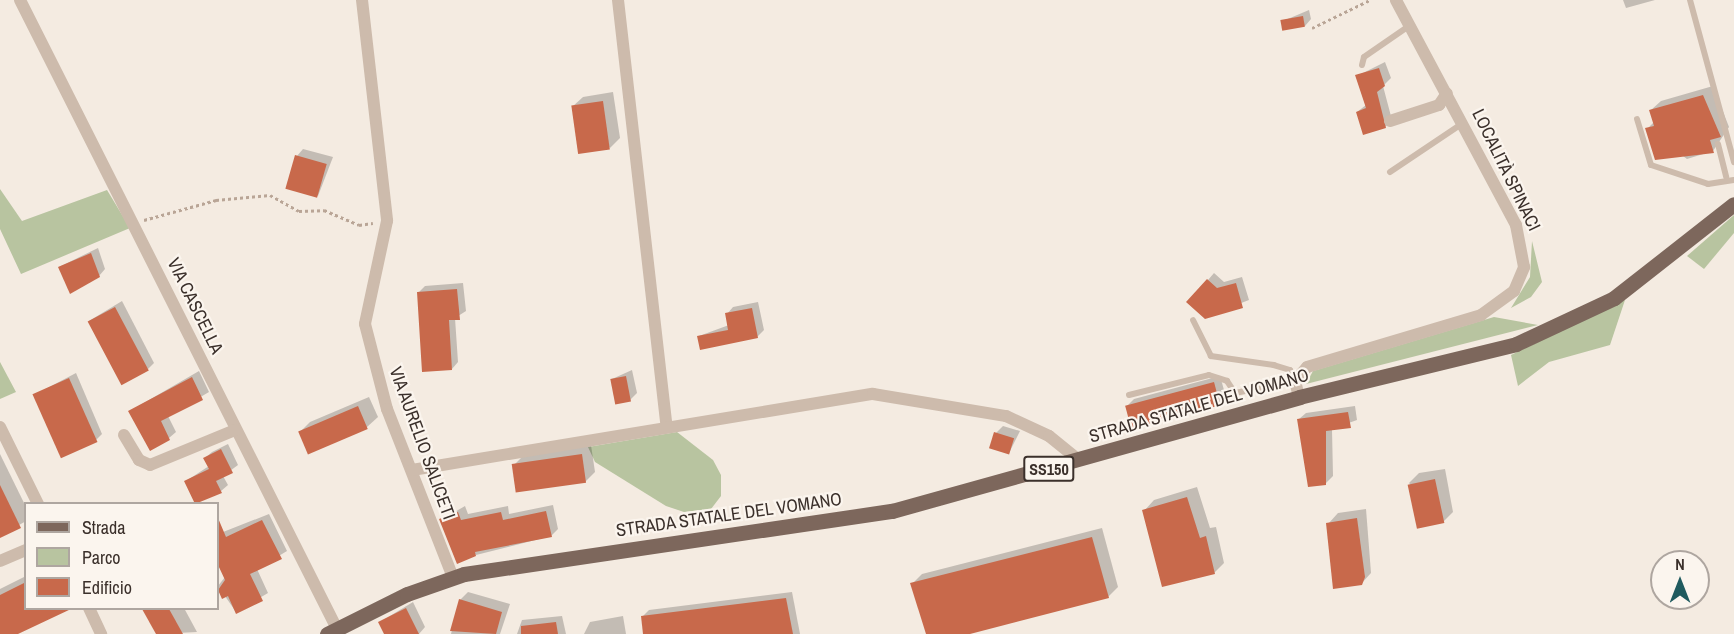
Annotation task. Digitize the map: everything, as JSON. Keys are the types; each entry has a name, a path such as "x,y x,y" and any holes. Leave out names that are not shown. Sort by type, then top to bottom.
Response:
{"main road":[{"name":"STRADA STATALE DEL VOMANO","path":"338,631 453,577 538,560 870,515 1079,460 1299,397 1542,334 1614,298 1734,204"}],"street":[{"name":"VIA CASCELLA","path":"20,0 135,223 235,430 338,631"},
{"name":"VIA AURELIO SALICETI","path":"362,0 387,221 365,324 387,409 453,577"},
{"path":"618,0 667,427"},
{"name":"LOCALITÀ SPINACI","path":"1295,381 1307,367 1481,315 1514,291 1524,267 1523,243 1463,123 1396,0"},
{"path":"1390,121 1439,105 1447,93"},
{"path":"1295,381 1299,397"},
{"path":"412,470 856,395 890,394 1006,416 1049,436 1079,460"},
{"path":"0,427 37,502"},
{"path":"124,435 139,460 150,465 235,430"},
{"path":"0,561 24,551"},
{"path":"89,610 101,634"}],"lane":[{"path":"1690,0 1734,162"},
{"path":"1362,65 1364,57 1409,26"},
{"path":"1637,119 1651,165 1708,184 1726,177 1734,180"},
{"path":"1390,172 1463,123"},
{"path":"1718,144 1726,177"},
{"path":"1129,395 1209,375 1227,381 1235,393 1295,381 1290,370 1274,365 1211,356 1192,320"}],"path":[{"path":"1312,28 1370,0"},
{"path":"135,223 216,200 270,195 299,211 324,210 359,225 387,221"}],"green space":[{"path":"0,189 22,221 107,190 130,228 21,274 0,229"},
{"path":"1734,215 1734,233 1704,269 1687,256"},
{"path":"1532,241 1542,282 1531,297 1511,308 1530,277"},
{"path":"1625,300 1610,345 1549,362 1518,386 1511,355"},
{"path":"1494,317 1538,325 1306,384 1313,371"},
{"path":"0,362 16,392 0,399"},
{"path":"677,432 713,460 721,475 721,496 711,509 684,512 666,506 595,462 588,447"}],"building":[{"path":"1303,16 1305,27 1282,31 1280,20"},
{"path":"1379,68 1385,86 1377,92 1386,128 1363,135 1356,112 1366,108 1355,75"},
{"path":"1703,95 1721,137 1710,140 1714,153 1655,160 1645,128 1654,126 1649,110"},
{"path":"603,101 610,150 578,154 571,105"},
{"path":"295,155 327,164 317,198 285,189"},
{"path":"91,253 100,277 70,294 58,267"},
{"path":"1207,279 1217,288 1236,283 1243,308 1205,319 1186,302"},
{"path":"457,289 460,320 449,320 452,370 422,372 417,292"},
{"path":"115,307 149,371 121,385 88,322"},
{"path":"752,308 758,338 700,350 697,336 728,330 725,313"},
{"path":"626,376 631,402 615,405 610,379"},
{"path":"192,377 203,400 161,421 170,440 150,451 128,411"},
{"path":"69,378 97,442 61,458 32,394"},
{"path":"1214,382 1220,405 1131,429 1125,406"},
{"path":"358,406 368,429 308,454 298,431"},
{"path":"1348,412 1351,428 1326,431 1326,485 1308,487 1297,419"},
{"path":"994,432 1014,438 1009,454 989,448"},
{"path":"221,449 233,473 216,481 222,493 194,502 184,481 209,469 203,458"},
{"path":"582,454 586,483 516,493 512,464"},
{"path":"1435,479 1444,523 1417,529 1408,485"},
{"path":"0,485 21,528 0,538"},
{"path":"1187,497 1200,538 1206,536 1215,574 1162,587 1142,510"},
{"path":"546,511 552,537 475,552 476,556 457,564 439,519 458,512 461,520 501,512 503,520"},
{"path":"1357,518 1365,577 1362,585 1333,589 1326,523"},
{"path":"219,520 226,537 262,520 282,559 250,574 263,601 236,614 228,596 222,599 219,592 225,580 219,567"},
{"path":"1092,537 1109,598 970,634 926,634 910,583"},
{"path":"24,583 24,610 69,610 18,634 0,634 0,595"},
{"path":"786,598 793,634 643,634 641,616"},
{"path":"459,599 502,612 496,634 450,631"},
{"path":"406,608 419,634 384,634 378,622"},
{"path":"143,610 170,610 183,634 156,634"},
{"path":"556,622 558,634 521,634 521,626"}]}
